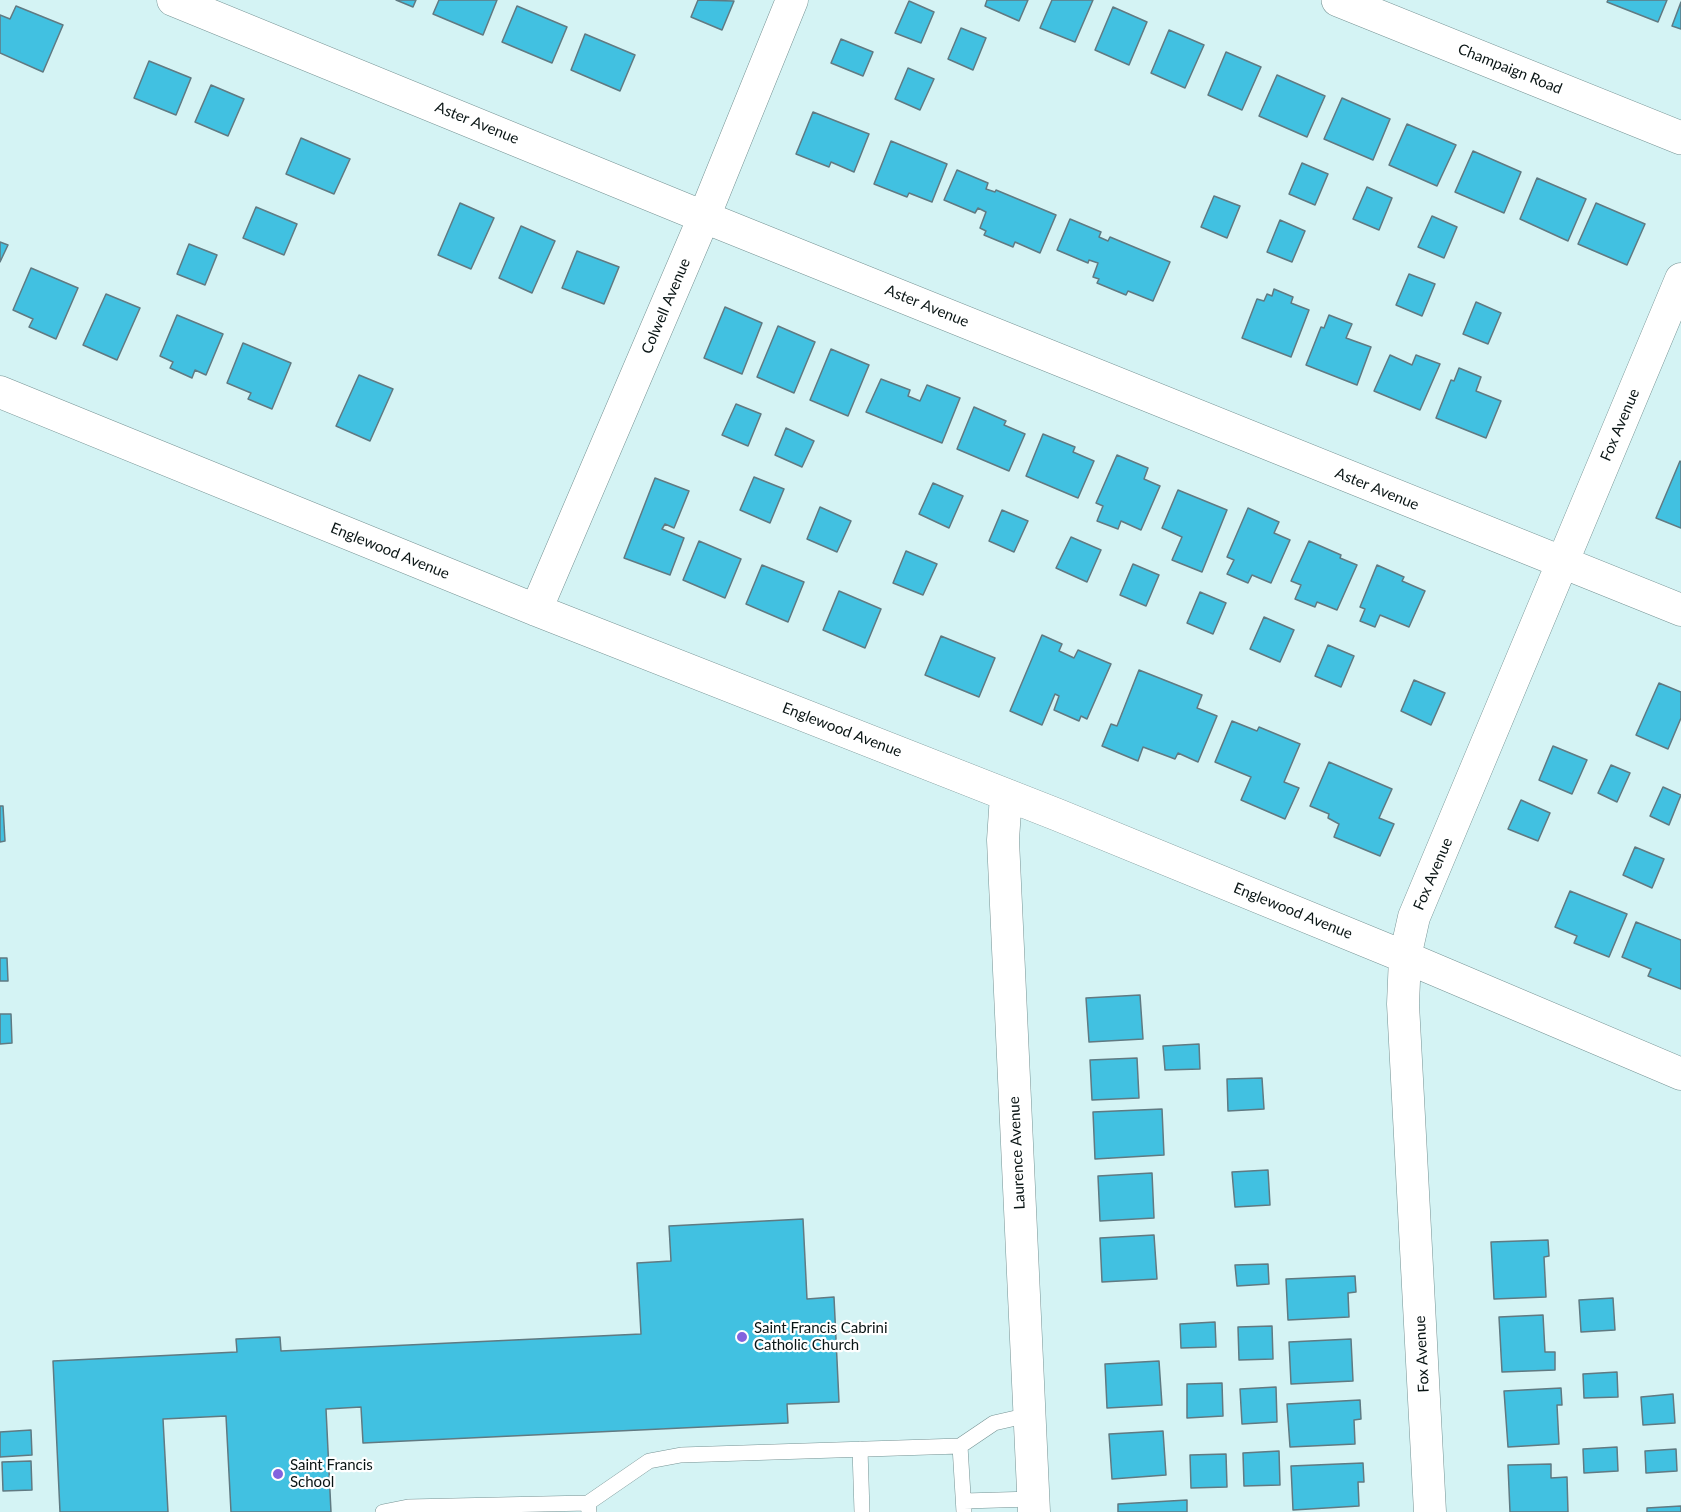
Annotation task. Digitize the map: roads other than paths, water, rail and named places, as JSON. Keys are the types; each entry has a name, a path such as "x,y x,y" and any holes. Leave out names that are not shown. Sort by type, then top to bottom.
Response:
{"street":[{"name":"Aster Avenue","path":"173,0 704,217 1681,610"},
{"name":"Colwell Avenue","path":"536,610 704,217 792,0"},
{"name":"Champaign Road","path":"1338,0 1681,138"},
{"name":"Fox Avenue","path":"1430,1512 1403,1004 1404,957 1414,917 1681,279"},
{"name":"Englewood Avenue","path":"0,392 536,610 1006,795 1404,957 1681,1074"},
{"name":"Laurence Avenue","path":"1006,795 1003,840 1034,1505"}],"lane":[{"path":"383,1512 408,1507 589,1507 649,1461 681,1455 960,1446 994,1423 1029,1415"},
{"path":"960,1446 964,1507 1034,1505"},
{"path":"860,1449 862,1512"}],"place":[{"name":"Saint Francis Cabrini Catholic Church","path":"742,1337"},
{"name":"Saint Francis School","path":"278,1474"}]}
